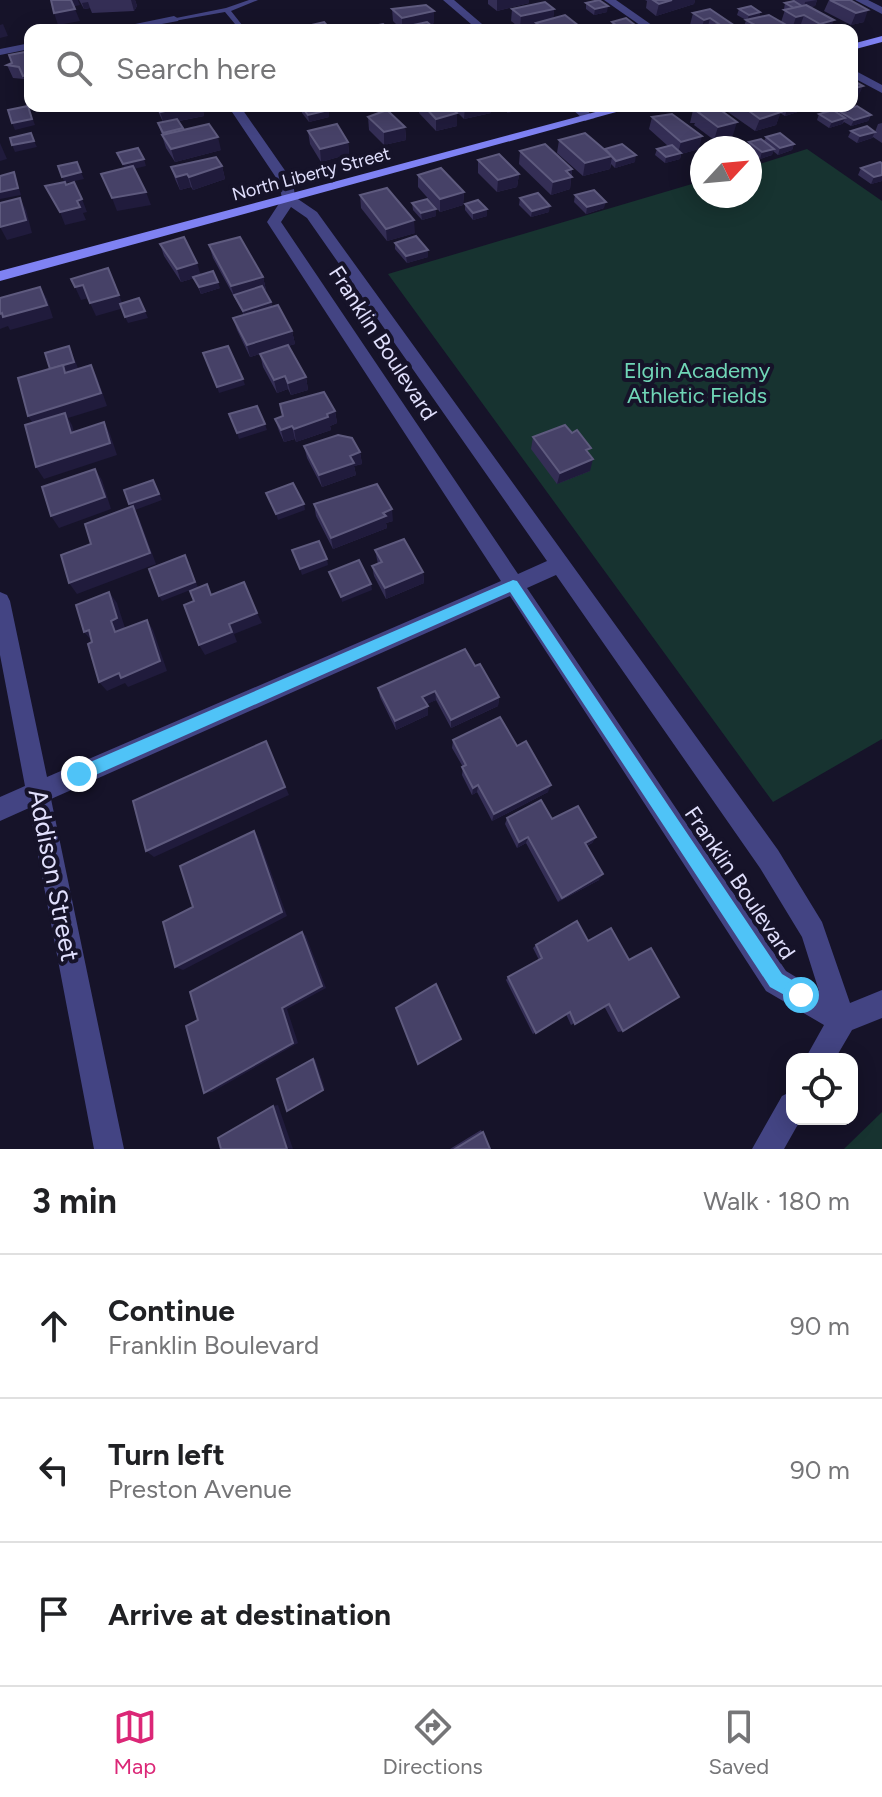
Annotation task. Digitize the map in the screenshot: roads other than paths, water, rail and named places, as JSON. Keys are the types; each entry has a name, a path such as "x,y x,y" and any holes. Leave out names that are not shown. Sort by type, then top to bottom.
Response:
{"main road":[{"path":"858,45 882,39"},
{"name":"North Liberty Street","path":"0,276 610,112"}],"street":[{"path":"448,0 477,24"},
{"path":"609,0 645,24"},
{"path":"860,0 882,11"},
{"path":"134,24 171,14 178,24"},
{"path":"0,52 24,47"},
{"path":"858,76 882,90"},
{"name":"Franklin Boulevard","path":"238,112 286,182 289,199 274,222 776,981 842,1020"},
{"path":"582,112 589,118"},
{"name":"Franklin Boulevard","path":"289,199 312,215 776,871 813,931 842,1020"},
{"path":"0,809 559,565"},
{"name":"Addison Street","path":"0,601 109,1149"},
{"path":"823,1053 842,1020 882,1004"},
{"path":"767,1149 786,1116"}],"lane":[{"path":"171,14 227,10 255,0"},
{"path":"227,10 238,24"}],"park label":[{"name":"Elgin Academy Athletic Fields","path":"697,382"}]}
